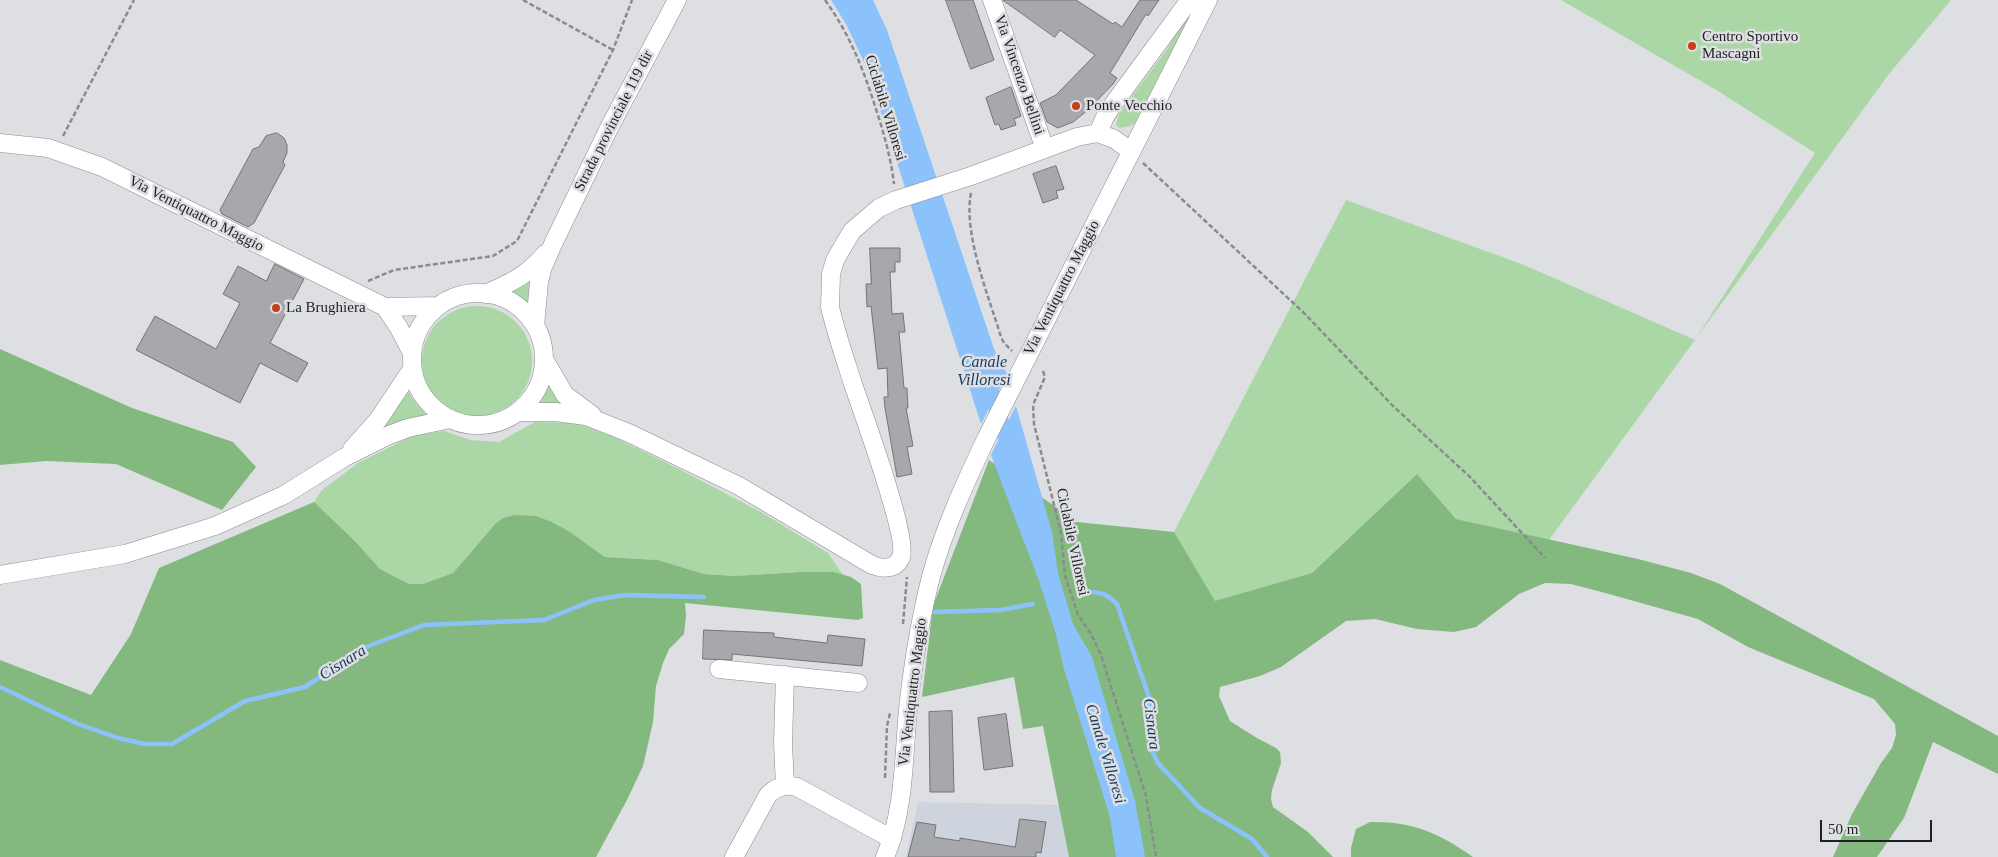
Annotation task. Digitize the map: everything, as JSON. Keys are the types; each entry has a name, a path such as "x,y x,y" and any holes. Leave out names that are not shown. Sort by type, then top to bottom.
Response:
{"street":[{"name":"Strada provinciale 119 dir","path":"535,326 539,282 543,266 609,128 677,0"},
{"name":"Via Vincenzo Bellini","path":"992,0 1045,149"},
{"name":"Via Ventiquattro Maggio","path":"885,857 892,840 900,804 909,700 925,602 932,572 951,517 986,439 1208,0"},
{"path":"1098,133 1104,117 1189,1"},
{"path":"544,359 565,395 601,420 740,486 872,565 886,568 893,566 900,559 902,551 894,509 830,307 829,290 835,260 852,231 879,208 896,200 965,178 1077,137 1098,133 1114,139 1131,151"},
{"name":"Via Ventiquattro Maggio","path":"0,142 48,148 102,167 385,307 438,306"},
{"name":"Strada provinciale 119 dir","path":"486,294 525,275 553,244"},
{"path":"345,457 378,420 412,361 418,332 423,322 438,306 461,295 486,294 509,301 528,316 535,326 543,347 544,359 539,383 526,404 507,418 484,425 461,423 450,419 429,404 418,387 412,361 400,328 385,307"},
{"path":"517,412 573,414 601,420"},
{"path":"0,575 125,554 216,526 284,495 345,457 408,428 450,419"},
{"path":"719,669 858,683"},
{"path":"785,675 783,743 785,786"},
{"path":"734,857 768,795 773,790 785,786 797,786 892,840"}],"path":[{"path":"58,151 63,135 134,0"},
{"path":"523,0 612,50"},
{"path":"360,296 368,281 394,270 493,256 517,241 612,50 632,0"},
{"name":"Ciclabile Villoresi","path":"825,0 843,27 862,66 890,158 896,200"},
{"path":"1131,151 1304,314 1393,406 1470,477 1546,558"},
{"path":"965,178 972,190 969,212 976,251 1001,337 1004,344 1012,351"},
{"name":"Ciclabile Villoresi","path":"1043,371 1045,377 1033,405 1034,424 1061,533 1065,576 1078,615 1092,634 1101,655 1146,796 1156,857"}],"shaded area":[{"path":"918,802 1059,805 1069,857 906,857"}],"green space":[{"path":"1191,0 1198,0 1135,123 1119,128 1116,124 1119,114 1168,48 1192,4"},
{"path":"1561,0 1951,0 1889,74 1696,339 1815,153 1718,91"},
{"path":"1346,200 1524,265 1695,340 1549,540 1456,519 1417,474 1312,573 1214,602 1174,532"},
{"path":"534,271 530,308 508,292"},
{"path":"477,306 498,310 516,322 528,340 532,361 528,382 516,400 498,412 477,416 456,412 438,400 426,382 422,361 426,340 438,322 456,310"},
{"path":"0,349 132,408 233,442 256,467 222,510 116,464 46,461 0,465"},
{"path":"548,383 564,406 538,406"},
{"path":"408,391 427,416 383,429 382,428"},
{"path":"535,422 576,423 612,436 675,467 761,512 828,553 843,575 834,572 734,576 704,574 658,560 605,557 552,522 496,523 453,573 423,584 409,584 380,569 355,541 314,502 322,490 358,463 414,435 444,431 471,440 499,442"},
{"path":"989,460 1077,522 1174,532 1215,601 1312,573 1417,474 1456,519 1638,559 1691,573 1720,584 1998,736 1998,774 1933,742 1904,818 1877,857 1833,857 1852,814 1881,763 1892,748 1896,735 1895,724 1874,699 1748,647 1698,619 1571,584 1545,583 1519,594 1476,627 1454,632 1417,629 1375,619 1346,621 1281,667 1260,676 1220,687 1219,696 1230,721 1280,752 1281,763 1272,790 1271,799 1273,807 1308,832 1333,857 1069,857 1043,726 1023,729 1014,677 922,697 933,606"},
{"path":"314,502 355,541 380,569 409,584 423,584 453,573 496,523 503,518 515,515 536,516 570,532 605,557 658,560 704,574 734,576 834,572 851,577 861,584 863,618 858,620 685,603 684,634 669,649 656,686 653,722 643,766 596,857 0,857 0,660 91,695 131,634 159,568"},
{"path":"1370,822 1399,824 1424,830 1448,841 1473,857 1351,857 1351,848 1356,829"}],"water":[{"name":"Canale Villoresi","path":"831,0 873,0 887,30 994,349 1007,374 981,424 866,66 846,24"},
{"name":"Canale Villoresi","path":"1016,406 1052,532 1058,573 1073,624 1092,657 1135,801 1145,857 1116,857 1110,817 1064,669 1055,631 1039,581 991,455"}],"building":[{"path":"946,0 973,0 994,60 971,69"},
{"path":"1003,0 1076,0 1113,24 1115,22 1122,27 1140,0 1159,0 1148,16 1146,14 1110,73 1117,78 1113,84 1088,110 1073,122 1058,128 1047,122 1040,103 1056,95 1095,55 1060,30 1055,37"},
{"path":"1011,87 1021,116 1014,119 1016,125 1001,130 999,124 995,125 986,98"},
{"path":"277,133 284,138 287,145 287,153 283,162 285,165 254,223 248,227 222,214 220,210 253,149 259,147 266,136"},
{"path":"1056,166 1064,189 1056,191 1058,198 1043,203 1033,174"},
{"path":"870,248 900,248 900,262 895,262 895,272 890,272 892,314 903,313 905,332 899,332 904,388 907,388 908,408 906,408 913,446 907,447 912,474 897,477 885,408 884,397 888,397 887,368 878,369 871,306 867,307 866,284 871,284"},
{"path":"275,264 304,279 270,343 308,363 297,382 260,363 240,403 136,350 155,316 216,349 240,303 223,294 238,266 266,281"},
{"path":"704,630 774,633 774,637 827,643 828,635 865,639 862,666 732,654 732,660 703,659"},
{"path":"952,711 954,792 930,792 929,712"},
{"path":"1006,714 1013,766 984,770 978,718"},
{"path":"1020,819 1046,822 1041,853 1036,852 1036,857 908,857 917,822 936,825 934,837 960,841 960,838 1015,847"}],"waterway":[{"name":"Canale Villoresi","path":"987,378 1010,450"},
{"name":"Cisnara","path":"1089,592 1104,595 1111,598 1117,604 1149,697 1153,720 1152,751 1158,763 1200,808 1252,839 1267,857"},
{"name":"Cisnara","path":"0,687 78,724 118,738 145,744 172,744 245,701 305,687 366,647 424,625 544,620 594,600 625,595 704,597"},
{"name":"Cisnara","path":"933,612 1001,610 1033,604"}],"place":[{"name":"Centro Sportivo Mascagni","path":"1692,46"},
{"name":"Ponte Vecchio","path":"1076,106"},
{"name":"La Brughiera","path":"276,308"}]}
